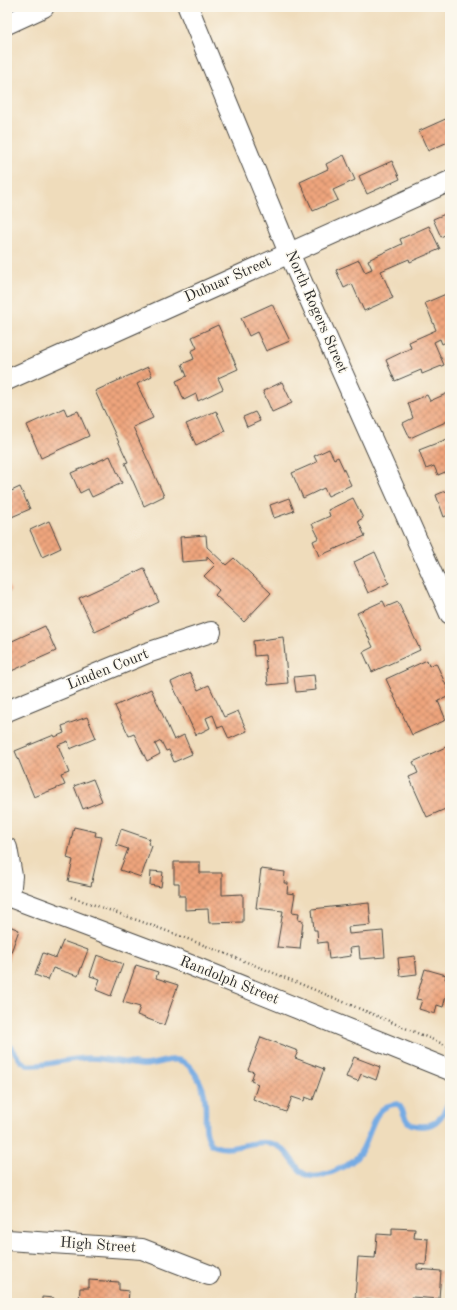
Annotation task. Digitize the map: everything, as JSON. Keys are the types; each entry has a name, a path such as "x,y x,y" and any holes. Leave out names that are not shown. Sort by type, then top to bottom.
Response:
{"street":[{"path":"7,24 44,7"},
{"name":"North Rogers Street","path":"188,7 289,253 450,614"},
{"name":"Dubuar Street","path":"7,380 450,181"},
{"name":"Linden Court","path":"7,712 147,653 211,632"},
{"path":"7,848 12,876 8,896"},
{"name":"Randolph Street","path":"8,896 185,963 450,1070"},
{"name":"High Street","path":"7,1240 142,1249 209,1275"}],"path":[{"path":"64,895 116,913 338,999 450,1047"}],"building":[{"path":"450,117 450,141 428,151 419,131"},
{"path":"344,155 355,180 333,190 338,200 313,211 300,182 328,169 326,164"},
{"path":"392,161 400,179 367,194 359,176"},
{"path":"450,212 450,232 441,237 433,219"},
{"path":"429,226 440,249 410,262 409,259 381,271 393,298 364,311 352,284 344,288 336,270 359,260 365,272 372,269 368,260 402,244 400,239"},
{"path":"446,294 450,302 450,340 442,344 440,339 434,342 444,365 422,374 421,370 395,381 386,360 411,348 409,342 436,330 425,303"},
{"path":"272,304 290,341 266,351 257,332 249,336 241,318"},
{"path":"218,325 238,369 218,378 223,389 198,401 196,394 184,400 176,381 187,376 182,364 194,359 191,351 197,348 192,337"},
{"path":"148,367 152,376 137,384 153,418 133,427 164,496 144,506 125,463 128,462 95,391"},
{"path":"282,382 292,403 272,412 263,391"},
{"path":"448,393 450,399 450,420 410,438 403,423 413,418 408,403 427,395 430,401"},
{"path":"64,408 67,415 78,411 89,436 41,458 27,425"},
{"path":"216,411 225,431 196,445 186,424"},
{"path":"255,412 260,421 247,427 243,417"},
{"path":"450,438 450,470 438,475 434,466 426,469 419,450"},
{"path":"329,449 334,459 338,457 351,485 328,496 324,488 303,498 292,473 317,462 314,456"},
{"path":"110,456 122,483 92,497 88,489 80,493 71,473"},
{"path":"20,487 30,509 7,519 7,493"},
{"path":"450,489 450,514 444,517 436,495"},
{"path":"289,498 294,511 274,518 270,505"},
{"path":"353,498 363,518 358,521 365,536 319,556 313,541 319,538 312,524 330,516 328,510"},
{"path":"49,521 61,548 42,557 30,530"},
{"path":"206,535 207,547 226,565 234,558 271,593 244,622 215,595 219,590 204,576 215,565 207,557 207,560 182,562 180,537"},
{"path":"375,552 389,583 368,593 354,562"},
{"path":"144,568 159,602 95,632 79,598"},
{"path":"7,583 11,591 7,592"},
{"path":"383,601 386,607 398,602 420,650 372,672 363,652 373,647 357,613"},
{"path":"45,626 56,651 7,673 7,634 10,642"},
{"path":"283,637 288,683 268,685 265,655 254,656 253,641"},
{"path":"427,660 429,666 436,663 450,694 450,696 438,701 446,720 412,735 386,679"},
{"path":"190,673 198,690 209,685 224,717 238,711 247,731 229,739 223,726 218,728 213,715 206,718 210,728 196,735 171,682"},
{"path":"314,675 316,690 296,692 294,677"},
{"path":"151,689 174,740 184,735 192,754 174,762 169,750 166,751 161,741 155,744 160,754 147,761 134,734 129,736 115,706"},
{"path":"87,717 96,738 70,749 68,741 58,745 69,773 61,776 65,785 34,797 15,751 54,735 55,737 64,733 62,726"},
{"path":"450,745 450,770 447,772 450,779 450,807 427,817 409,777 418,773 413,762"},
{"path":"93,779 102,801 83,809 74,786"},
{"path":"74,827 96,832 95,836 102,837 91,886 68,881 73,860 67,858"},
{"path":"121,829 150,839 148,844 152,846 141,877 120,870 128,849 116,845"},
{"path":"174,862 200,862 200,873 222,873 222,895 243,894 243,922 209,923 208,909 185,910 185,896 179,896 179,883 174,883"},
{"path":"261,869 285,872 284,883 288,883 287,893 295,894 292,912 299,913 298,920 303,921 300,949 277,947 283,911 256,908"},
{"path":"151,871 163,872 161,887 150,885"},
{"path":"369,903 371,925 348,927 349,934 383,931 385,957 360,959 359,947 350,948 351,956 329,959 327,942 318,943 317,930 314,930 312,909"},
{"path":"7,925 19,930 7,963"},
{"path":"63,941 88,950 78,976 53,968 48,980 35,975 43,953 56,958"},
{"path":"97,955 123,964 111,996 96,990 100,979 90,976"},
{"path":"415,956 417,974 400,976 398,958"},
{"path":"136,965 158,972 156,978 178,985 164,1025 137,1015 140,1007 123,1002"},
{"path":"425,969 446,975 445,979 450,981 450,993 447,992 443,1007 437,1005 435,1014 419,1009 422,1000 416,999"},
{"path":"261,1037 298,1051 295,1058 324,1069 313,1100 305,1097 304,1101 292,1097 286,1112 253,1099 258,1084 251,1081 254,1072 248,1070"},
{"path":"354,1057 380,1067 376,1080 361,1074 358,1081 346,1077"},
{"path":"392,1228 415,1229 414,1238 428,1239 426,1265 417,1264 417,1269 441,1271 439,1299 411,1297 411,1303 355,1299 358,1257 375,1258 377,1234 392,1235"},
{"path":"89,1280 119,1282 119,1290 129,1291 128,1303 79,1303 80,1288 89,1288"},
{"path":"42,1297 54,1298 54,1303 42,1303"}],"waterway":[{"path":"7,1041 21,1061 27,1065 43,1065 83,1058 97,1058 142,1065 172,1060 184,1062 190,1067 200,1081 205,1098 206,1129 212,1145 227,1148 261,1142 269,1143 278,1146 285,1152 301,1171 307,1175 316,1177 347,1165 356,1158 366,1143 372,1125 381,1110 388,1106 398,1104 409,1123 416,1126 427,1126 440,1118 450,1098"}]}
